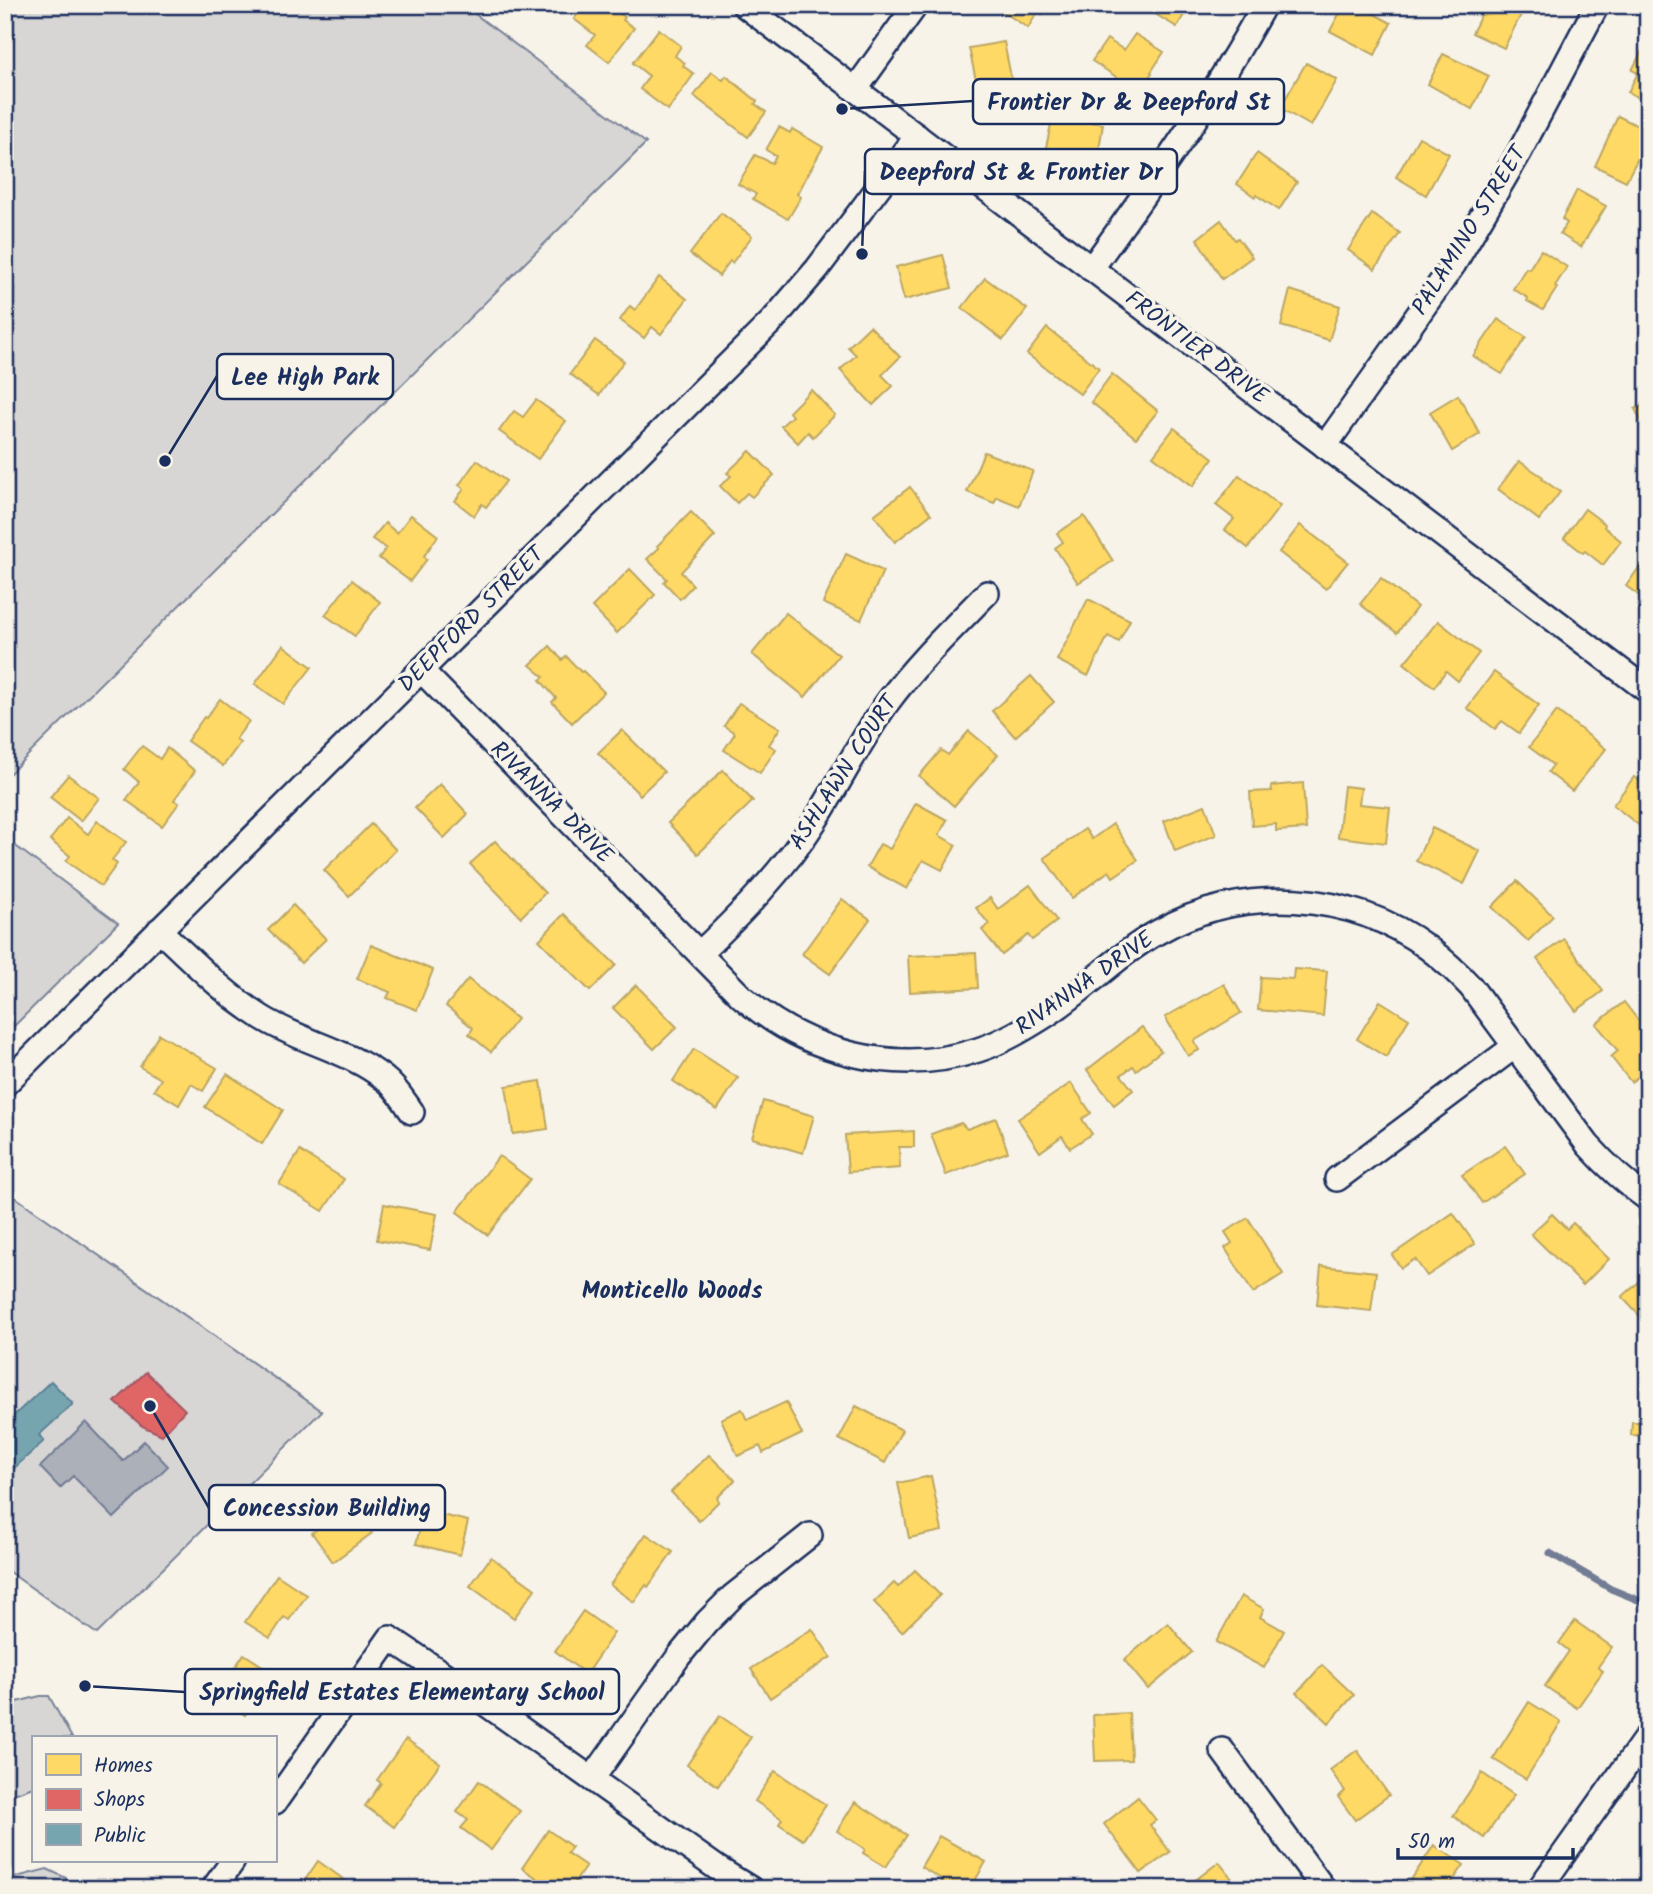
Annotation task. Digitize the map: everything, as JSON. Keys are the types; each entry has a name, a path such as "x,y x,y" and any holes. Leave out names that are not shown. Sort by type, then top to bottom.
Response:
{"street":[{"name":"FRONTIER DRIVE","path":"744,5 1648,691"},
{"path":"855,90 916,5"},
{"path":"1091,269 1172,157 1234,60 1264,5"},
{"name":"PALAMINO STREET","path":"1325,446 1454,264 1519,153 1597,5"},
{"name":"DEEPFORD STREET","path":"5,1084 772,321 817,269 916,136"},
{"name":"ASHLAWN COURT","path":"700,953 781,869 815,821 858,745 888,701 918,664 987,593"},
{"name":"RIVANNA DRIVE","path":"421,670 753,1006 801,1037 831,1049 862,1056 893,1060 949,1057 976,1050 1018,1032 1051,1012 1136,945 1187,918 1247,902 1280,899 1342,907 1374,917 1404,932 1454,969 1471,987 1588,1145 1608,1167 1648,1199"},
{"path":"159,930 221,988 261,1017 368,1068 386,1080 412,1112"},
{"path":"1337,1179 1515,1046"},
{"path":"592,1779 707,1622 733,1596 810,1535"},
{"path":"276,1801 390,1639 751,1889"},
{"path":"1549,1885 1648,1735"},
{"path":"1222,1751 1324,1889"},
{"path":"213,1889 232,1862"}],"shaded area":[{"path":"5,5 463,5 646,143 5,778"},
{"path":"5,838 118,923 5,1035"},
{"path":"5,1190 322,1411 97,1634 5,1569"},
{"path":"86,1422 123,1461 144,1441 168,1466 114,1518 73,1476 60,1488 40,1467"},
{"path":"49,1696 71,1736 32,1736 32,1787 11,1795 5,1790 5,1710 17,1702"},
{"path":"47,1869 66,1878 70,1889 5,1889 5,1880"}],"building: Homes":[{"path":"584,5 619,5 615,11 625,17 623,20 634,28 609,62 587,45 595,35 574,19"},
{"path":"1001,5 1057,5 1053,12 1046,8 1042,14 1038,11 1028,28 999,9"},
{"path":"1154,5 1193,5 1177,27 1150,11"},
{"path":"1344,5 1358,5 1391,23 1375,55 1330,31"},
{"path":"1486,5 1526,5 1504,48 1472,33"},
{"path":"659,29 681,46 675,56 694,74 668,110 640,89 649,76 633,63"},
{"path":"1135,34 1164,52 1138,91 1092,61 1107,39 1124,50"},
{"path":"1648,39 1648,103 1628,92 1638,73 1632,70"},
{"path":"1004,42 1014,92 980,99 969,48"},
{"path":"1443,54 1489,76 1472,109 1428,84"},
{"path":"1306,63 1337,80 1311,126 1280,108"},
{"path":"712,72 723,80 726,76 757,101 755,104 766,112 748,137 694,96"},
{"path":"1053,115 1077,119 1077,115 1087,117 1086,121 1103,124 1098,156 1045,152"},
{"path":"1618,116 1648,131 1646,143 1626,181 1595,166"},
{"path":"779,127 790,133 792,129 823,147 797,194 801,197 788,219 753,199 756,194 738,184 755,155 772,163 776,156 766,150"},
{"path":"1419,137 1449,154 1426,195 1396,177"},
{"path":"1257,153 1297,182 1279,210 1237,184"},
{"path":"1577,190 1606,206 1581,247 1560,234 1567,223 1562,219"},
{"path":"721,213 752,236 719,276 690,254"},
{"path":"1372,214 1400,233 1375,269 1348,250"},
{"path":"1221,220 1235,240 1238,238 1252,257 1222,279 1197,239"},
{"path":"1541,250 1567,267 1543,310 1513,289"},
{"path":"943,255 952,288 904,300 896,267"},
{"path":"659,277 687,299 661,334 652,327 644,338 620,320 630,306 635,310"},
{"path":"985,278 1027,309 1003,340 962,308"},
{"path":"1290,290 1340,306 1329,340 1281,326"},
{"path":"1498,319 1526,337 1502,374 1473,356"},
{"path":"870,326 900,357 882,375 893,386 873,405 840,370 856,355 848,347"},
{"path":"1047,328 1099,368 1080,394 1027,354"},
{"path":"595,340 624,361 599,395 570,374"},
{"path":"1112,374 1158,411 1136,438 1091,402"},
{"path":"811,390 835,415 813,437 808,432 798,443 781,426 792,416 789,412"},
{"path":"1458,395 1480,434 1452,451 1430,412"},
{"path":"536,400 566,421 538,459 499,431 514,411 523,417"},
{"path":"1648,403 1648,427 1645,429 1635,409"},
{"path":"1174,428 1213,458 1193,486 1153,456"},
{"path":"750,451 774,475 752,497 747,493 737,503 720,486 731,476 727,473"},
{"path":"984,452 1033,471 1019,506 997,497 994,503 967,492"},
{"path":"477,460 506,481 486,507 482,504 474,516 455,501 464,489 459,485"},
{"path":"1519,461 1560,492 1539,520 1498,489"},
{"path":"1239,475 1280,506 1248,548 1225,530 1234,519 1216,505"},
{"path":"910,487 931,514 895,542 874,515"},
{"path":"1585,509 1621,541 1603,565 1564,538"},
{"path":"691,512 715,536 681,572 693,585 680,599 664,582 667,579 647,559"},
{"path":"411,515 438,536 424,556 427,559 410,581 379,558 386,548 372,539 385,523 397,533"},
{"path":"1084,516 1113,561 1078,583 1055,548 1063,542 1057,533"},
{"path":"1300,525 1348,562 1326,589 1279,552"},
{"path":"846,554 883,571 861,620 823,603"},
{"path":"1648,555 1648,602 1626,586"},
{"path":"630,569 655,595 617,633 592,607"},
{"path":"1381,578 1417,607 1397,633 1360,604"},
{"path":"352,580 380,602 355,636 325,615"},
{"path":"1088,599 1130,620 1119,642 1108,636 1088,676 1057,660"},
{"path":"786,613 839,655 805,697 752,654"},
{"path":"1438,621 1479,653 1458,681 1446,671 1434,687 1404,663"},
{"path":"283,645 312,667 283,704 255,684"},
{"path":"550,646 562,660 566,656 604,692 572,723 552,702 556,698 540,680 544,677 530,665"},
{"path":"1494,672 1539,705 1519,733 1502,721 1495,729 1467,708"},
{"path":"1031,676 1054,702 1015,737 992,711"},
{"path":"220,699 249,721 236,739 240,743 223,766 187,741"},
{"path":"739,703 780,728 769,745 776,749 760,773 724,750 735,733 724,726"},
{"path":"1557,711 1606,749 1572,791 1548,772 1553,765 1529,747"},
{"path":"622,730 664,772 640,795 598,753"},
{"path":"969,731 998,755 954,806 919,776 941,750 948,755"},
{"path":"142,746 160,759 167,748 195,771 174,800 179,803 162,826 126,800 139,782 124,769"},
{"path":"723,770 753,801 698,854 668,823"},
{"path":"68,775 99,798 81,821 50,797"},
{"path":"1634,777 1648,787 1646,831 1613,805"},
{"path":"1303,783 1306,829 1276,831 1276,824 1252,826 1250,792 1272,791 1271,786"},
{"path":"440,784 468,814 444,838 415,808"},
{"path":"1344,786 1361,788 1359,804 1390,807 1386,843 1338,837"},
{"path":"916,803 947,820 939,835 956,845 942,870 923,860 907,889 867,867 880,844 890,849"},
{"path":"1205,805 1216,835 1175,851 1164,821"},
{"path":"67,818 88,834 97,821 126,842 112,860 117,864 101,886 66,861 70,856 50,840"},
{"path":"371,824 396,850 349,896 324,870"},
{"path":"1113,824 1138,860 1113,877 1109,871 1072,898 1044,858 1085,829 1092,839"},
{"path":"1432,828 1480,851 1464,884 1416,861"},
{"path":"495,841 545,893 521,917 470,864"},
{"path":"1517,881 1553,916 1528,941 1492,907"},
{"path":"1030,885 1057,921 1032,940 1028,935 1002,955 982,930 989,924 976,908 990,898 998,909"},
{"path":"842,899 870,919 830,974 802,954"},
{"path":"293,905 326,939 301,963 268,930"},
{"path":"564,914 616,965 590,991 539,940"},
{"path":"1564,939 1603,991 1576,1011 1537,959"},
{"path":"371,945 433,970 417,1010 387,998 390,992 357,979"},
{"path":"976,953 978,988 910,992 908,956"},
{"path":"1294,969 1327,971 1323,1016 1258,1010 1261,977 1293,979"},
{"path":"468,979 517,1019 491,1052 469,1034 473,1028 446,1006"},
{"path":"1224,984 1241,1013 1194,1041 1199,1050 1188,1056 1165,1017"},
{"path":"636,985 677,1027 654,1049 613,1008"},
{"path":"1380,1001 1409,1019 1386,1057 1357,1039"},
{"path":"1624,1002 1648,1033 1648,1069 1631,1082 1611,1057 1618,1051 1596,1024"},
{"path":"1142,1027 1161,1051 1136,1070 1133,1066 1121,1075 1133,1090 1114,1105 1087,1070"},
{"path":"159,1034 217,1068 203,1091 191,1084 179,1105 154,1090 161,1079 140,1067"},
{"path":"694,1049 738,1078 717,1110 673,1081"},
{"path":"227,1074 283,1110 262,1144 205,1107"},
{"path":"541,1081 548,1129 513,1134 506,1086"},
{"path":"1071,1083 1091,1113 1082,1119 1092,1134 1070,1148 1062,1136 1040,1152 1018,1119"},
{"path":"763,1101 814,1116 803,1153 752,1138"},
{"path":"996,1118 1008,1152 946,1175 931,1134 961,1123 967,1129"},
{"path":"914,1131 914,1147 899,1147 900,1168 848,1172 845,1135"},
{"path":"1505,1146 1525,1174 1482,1203 1462,1175"},
{"path":"300,1151 344,1179 323,1211 279,1184"},
{"path":"499,1156 530,1179 488,1235 457,1212"},
{"path":"384,1204 437,1214 430,1250 377,1240"},
{"path":"1453,1213 1475,1244 1427,1276 1415,1259 1401,1268 1392,1255"},
{"path":"1552,1214 1567,1229 1573,1223 1609,1259 1583,1285 1531,1234"},
{"path":"1248,1218 1283,1274 1253,1293 1225,1248 1232,1243 1225,1232"},
{"path":"1321,1266 1376,1272 1371,1311 1317,1305"},
{"path":"1640,1281 1648,1290 1648,1325 1622,1297"},
{"path":"786,1402 802,1434 763,1453 760,1446 738,1456 721,1419 742,1409 747,1420"},
{"path":"856,1406 902,1430 885,1463 839,1439"},
{"path":"1632,1422 1648,1422 1648,1436 1631,1435"},
{"path":"709,1455 735,1480 699,1521 671,1492"},
{"path":"931,1476 942,1531 909,1538 898,1483"},
{"path":"350,1504 372,1533 333,1562 312,1533"},
{"path":"424,1511 468,1521 460,1555 416,1544"},
{"path":"646,1534 673,1552 634,1602 610,1585"},
{"path":"491,1557 535,1589 514,1618 470,1586"},
{"path":"915,1570 940,1595 902,1632 874,1602 894,1583 898,1587"},
{"path":"277,1575 307,1595 289,1620 284,1617 270,1638 245,1622"},
{"path":"1241,1596 1264,1609 1260,1617 1284,1631 1264,1668 1216,1642"},
{"path":"583,1611 614,1633 586,1674 555,1651"},
{"path":"1575,1621 1612,1647 1598,1667 1603,1671 1577,1708 1545,1686 1569,1651 1559,1643"},
{"path":"1168,1623 1192,1652 1148,1689 1124,1660"},
{"path":"812,1629 831,1657 770,1698 751,1669"},
{"path":"244,1654 278,1676 262,1701 257,1697 245,1715 216,1696"},
{"path":"1322,1665 1354,1695 1329,1723 1297,1693"},
{"path":"1529,1702 1561,1722 1526,1779 1493,1759"},
{"path":"1129,1713 1131,1760 1095,1761 1093,1715"},
{"path":"720,1716 751,1737 718,1786 687,1765"},
{"path":"406,1739 440,1763 394,1827 365,1806 381,1783 377,1780"},
{"path":"1357,1750 1389,1795 1355,1820 1338,1797 1345,1791 1330,1770"},
{"path":"775,1771 826,1805 803,1840 779,1824 782,1819 755,1801"},
{"path":"1482,1773 1514,1795 1484,1838 1453,1816"},
{"path":"479,1781 520,1811 491,1850 461,1828 468,1820 457,1812"},
{"path":"1138,1797 1156,1820 1150,1825 1170,1852 1141,1873 1104,1824"},
{"path":"855,1802 907,1835 886,1867 863,1853 865,1849 837,1831"},
{"path":"548,1830 572,1847 567,1853 586,1866 570,1889 553,1889 522,1868"},
{"path":"939,1836 986,1862 970,1889 951,1889 941,1883 943,1880 921,1867"},
{"path":"1434,1845 1464,1865 1447,1889 1411,1889 1407,1886"},
{"path":"318,1861 357,1889 299,1889"},
{"path":"1219,1862 1236,1884 1230,1889 1184,1889"}],"building: Shops":[{"path":"146,1372 185,1410 162,1435 142,1426 115,1402"}],"building: Public":[{"path":"51,1381 73,1404 39,1435 44,1441 12,1470 5,1463 5,1424"}],"waterway":[{"path":"1550,1553 1611,1589 1648,1604"}],"place":[{"name":"Frontier Dr & Deepford St","path":"842,109"},
{"name":"Deepford St & Frontier Dr","path":"862,254"},
{"name":"Lee High Park","path":"165,461"},
{"name":"Concession Building","path":"150,1406"},
{"name":"Springfield Estates Elementary School","path":"85,1686"}],"district":[{"name":"Monticello Woods","path":"672,1291"}]}
